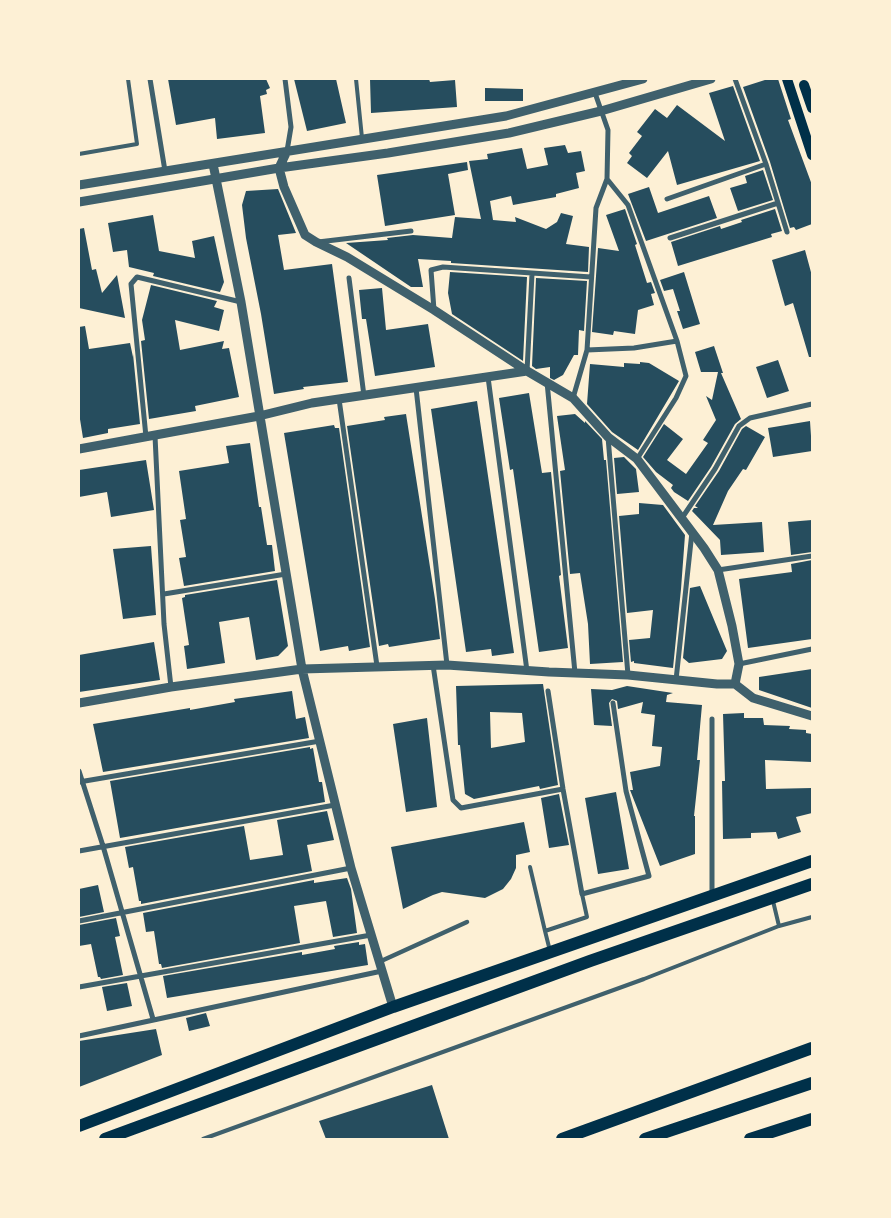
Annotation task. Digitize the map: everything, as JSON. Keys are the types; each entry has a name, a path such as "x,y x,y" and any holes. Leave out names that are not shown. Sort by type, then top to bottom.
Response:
{"main road":[{"path":"787,79 812,155"},
{"path":"812,108 800,87 812,135"},
{"path":"80,1123 393,1007 812,861"},
{"path":"105,1139 580,964 812,884"},
{"path":"562,1139 812,1048"},
{"path":"645,1139 812,1083"},
{"path":"750,1139 812,1119"}],"street":[{"path":"150,79 165,171"},
{"path":"284,79 291,127 287,151 279,168 284,187 305,235 347,257 434,310 527,371 574,398 608,436 638,459 718,570 739,664 735,684"},
{"path":"79,185 506,116 595,93 622,81 643,79"},
{"path":"79,202 279,168 388,153 509,133 601,112 711,79"},
{"path":"735,79 766,164 787,232"},
{"path":"574,398 587,350 590,277 596,208 607,179 608,130 595,93"},
{"path":"506,116 509,133"},
{"path":"214,164 241,302 302,669 351,868 393,1007"},
{"path":"667,199 766,164"},
{"path":"607,179 628,205 677,341 686,376 676,398 638,459"},
{"path":"670,238 778,203"},
{"path":"316,242 412,231"},
{"path":"434,310 431,270 443,267 590,277"},
{"path":"527,371 532,274"},
{"path":"171,687 164,624 164,594 150,437 131,284 137,278 241,302"},
{"path":"349,278 364,396"},
{"path":"587,350 634,348 677,341"},
{"path":"79,448 150,437 259,416 312,403 527,371"},
{"path":"488,377 527,671"},
{"path":"547,382 575,673"},
{"path":"416,388 446,665"},
{"path":"339,399 377,666"},
{"path":"682,518 715,469 739,426 750,418 812,404"},
{"path":"608,436 628,675"},
{"path":"676,680 692,532"},
{"path":"718,570 812,556"},
{"path":"164,594 286,574"},
{"path":"739,664 812,649"},
{"path":"433,665 453,800 461,808 563,789"},
{"path":"79,703 171,687 302,669 446,665 527,671 628,675 717,684 735,684 753,698 812,716"},
{"path":"548,690 582,894 649,876 626,791 613,703"},
{"path":"712,719 712,896"},
{"path":"80,782 320,741"},
{"path":"79,771 80,782 103,846 152,1019"},
{"path":"79,851 335,806"},
{"path":"79,921 351,868"},
{"path":"379,962 467,922"},
{"path":"79,987 371,936"},
{"path":"79,1036 382,971"}],"lane":[{"path":"79,154 138,144 128,79"},
{"path":"356,79 362,138"},
{"path":"530,867 550,952"},
{"path":"545,931 587,917 582,894"},
{"path":"772,897 779,926"},
{"path":"203,1139 644,979 779,926 812,917"}],"building":[{"path":"168,79 266,79 270,88 266,90 267,94 260,96 265,133 217,139 215,118 176,125"},
{"path":"294,79 336,79 346,123 307,131"},
{"path":"370,79 429,79 430,82 455,80 457,107 371,113"},
{"path":"768,79 778,79 791,119 788,120 812,185 812,224 796,230 794,227 790,228 770,162 743,87"},
{"path":"733,86 760,161 677,185 668,151 647,178 627,163 632,156 629,153 642,136 637,132 655,109 667,118 677,105 725,141 709,93"},
{"path":"485,88 523,89 523,101 485,101"},
{"path":"565,145 568,153 581,151 585,171 576,173 579,188 556,194 556,197 513,205 511,196 490,201 493,220 516,222 515,217 546,229 557,222 561,213 573,216 566,244 589,247 588,272 418,259 423,287 411,287 346,243 388,240 387,238 413,235 452,238 455,217 481,219 469,161 488,159 487,154 522,148 527,169 548,165 544,148"},
{"path":"467,162 468,170 448,174 455,215 385,226 377,175"},
{"path":"763,170 773,200 738,211 730,188 747,183 745,176"},
{"path":"649,187 658,213 709,196 717,218 646,241 628,194"},
{"path":"278,189 296,233 278,235 284,270 332,264 348,382 303,387 304,389 274,394 246,238 242,205 246,191"},
{"path":"625,209 637,244 635,245 647,283 651,282 655,293 651,294 654,305 638,310 635,334 614,331 613,335 592,332 598,248 619,251 606,215"},
{"path":"775,209 782,231 771,234 772,237 678,266 671,242 720,226 721,229"},
{"path":"153,215 159,251 195,258 192,241 214,236 224,282 220,292 153,276 154,273 129,267 127,250 113,252 108,223"},
{"path":"84,228 92,270 96,269 102,293 117,275 125,318 79,308 79,229"},
{"path":"805,250 812,276 812,357 809,357 793,303 785,306 772,260"},
{"path":"450,272 527,277 523,361 452,314 448,293"},
{"path":"684,272 700,324 683,329 673,289 664,291 660,280"},
{"path":"536,278 587,281 584,331 579,330 578,355 574,355 563,375 554,380 550,378 550,367 536,369 532,366"},
{"path":"151,285 217,301 214,307 224,310 219,331 175,320 180,350 224,341 222,349 229,348 239,397 195,406 196,411 149,419 141,341 145,340 142,320"},
{"path":"382,288 386,330 428,324 435,367 375,376 366,319 362,319 359,290"},
{"path":"85,326 89,349 130,343 133,357 133,354 140,424 108,429 108,433 83,438 79,413 79,327"},
{"path":"714,346 723,373 721,373 741,419 735,424 711,467 688,501 674,492 671,488 673,485 656,472 643,457 664,424 683,439 667,460 686,474 708,443 703,440 716,420 706,396 712,400 718,372 701,372 695,352"},
{"path":"778,360 789,391 767,398 756,367"},
{"path":"640,362 649,363 679,381 638,450 612,432 587,404 590,364 624,367 624,363 640,364"},
{"path":"529,393 542,473 551,472 561,575 559,576 568,648 539,652 513,469 510,470 499,398"},
{"path":"477,401 514,653 492,656 491,649 466,652 431,409"},
{"path":"406,414 440,639 389,647 388,644 379,646 347,426 385,420 384,417"},
{"path":"575,414 585,423 585,421 602,439 604,460 606,460 623,662 590,664 588,624 580,573 570,574 560,471 565,470 557,416"},
{"path":"810,421 812,451 773,457 768,428"},
{"path":"334,425 335,428 339,428 370,647 349,651 348,646 320,651 284,433"},
{"path":"746,426 765,437 746,470 743,469 728,491 713,525 762,522 764,552 721,555 720,540 692,511 694,508 698,508 695,506 719,471 742,429"},
{"path":"250,443 259,507 261,507 267,545 272,545 275,571 184,586 179,558 186,557 180,520 186,519 179,471 229,463 226,446"},
{"path":"624,457 636,469 639,492 617,494 614,458"},
{"path":"146,460 154,510 111,517 107,492 79,497 79,470"},
{"path":"639,503 663,505 685,535 673,668 631,662 629,640 650,638 653,610 627,613 619,516 639,514"},
{"path":"812,520 812,552 791,555 788,522"},
{"path":"151,546 156,615 123,619 113,549"},
{"path":"812,560 812,639 748,648 739,579 792,572 791,564"},
{"path":"277,580 288,646 278,656 256,660 249,617 219,622 225,663 187,669 184,646 189,645 182,598 185,595"},
{"path":"700,586 727,651 722,659 689,663 683,658 690,588"},
{"path":"154,642 160,680 79,692 79,655"},
{"path":"812,669 812,708 759,690 759,677"},
{"path":"543,684 558,785 540,789 539,786 474,799 465,794 460,745 458,745 456,686","holes":["490,712 522,713 525,742 491,748"]},
{"path":"627,686 673,693 667,695 666,702 702,705 697,760 700,760 694,816 695,854 660,866 630,790 633,790 630,772 660,766 662,747 652,746 655,715 641,713 643,702 618,709 617,701 612,699 609,703 612,726 594,725 591,689 612,690"},
{"path":"292,691 296,719 305,717 309,738 103,772 93,724 190,708 190,710 235,702 234,699"},
{"path":"744,713 744,718 763,718 764,725 790,726 789,729 806,730 806,733 812,734 812,762 765,760 766,789 812,788 812,813 796,817 801,832 778,839 776,832 751,833 751,838 723,839 722,781 725,781 723,714"},
{"path":"427,718 437,807 406,812 393,724"},
{"path":"310,747 310,749 313,748 319,782 322,782 325,802 120,838 110,781"},
{"path":"616,792 629,869 598,874 585,798"},
{"path":"559,794 569,845 549,848 541,798"},
{"path":"327,811 334,840 307,845 312,871 141,904 141,901 139,901 133,867 129,868 125,847 244,826 250,860 283,855 277,820"},
{"path":"524,822 530,852 516,855 516,868 511,879 503,889 485,898 442,892 403,909 391,847"},
{"path":"347,878 351,889 357,933 333,937 326,901 294,906 300,943 162,968 161,964 159,964 154,931 146,932 143,913 314,880 314,883"},
{"path":"98,885 104,912 79,917 79,889"},
{"path":"116,918 120,936 115,937 123,975 101,979 98,977 91,944 79,946 79,925"},
{"path":"359,942 359,945 365,944 368,965 167,998 163,976 302,952 302,955 335,949 334,946"},
{"path":"127,983 132,1006 107,1011 102,987"},
{"path":"206,1013 210,1026 189,1031 186,1018"},
{"path":"156,1029 162,1055 79,1087 79,1041"},
{"path":"432,1085 449,1139 326,1139 319,1121"}]}
